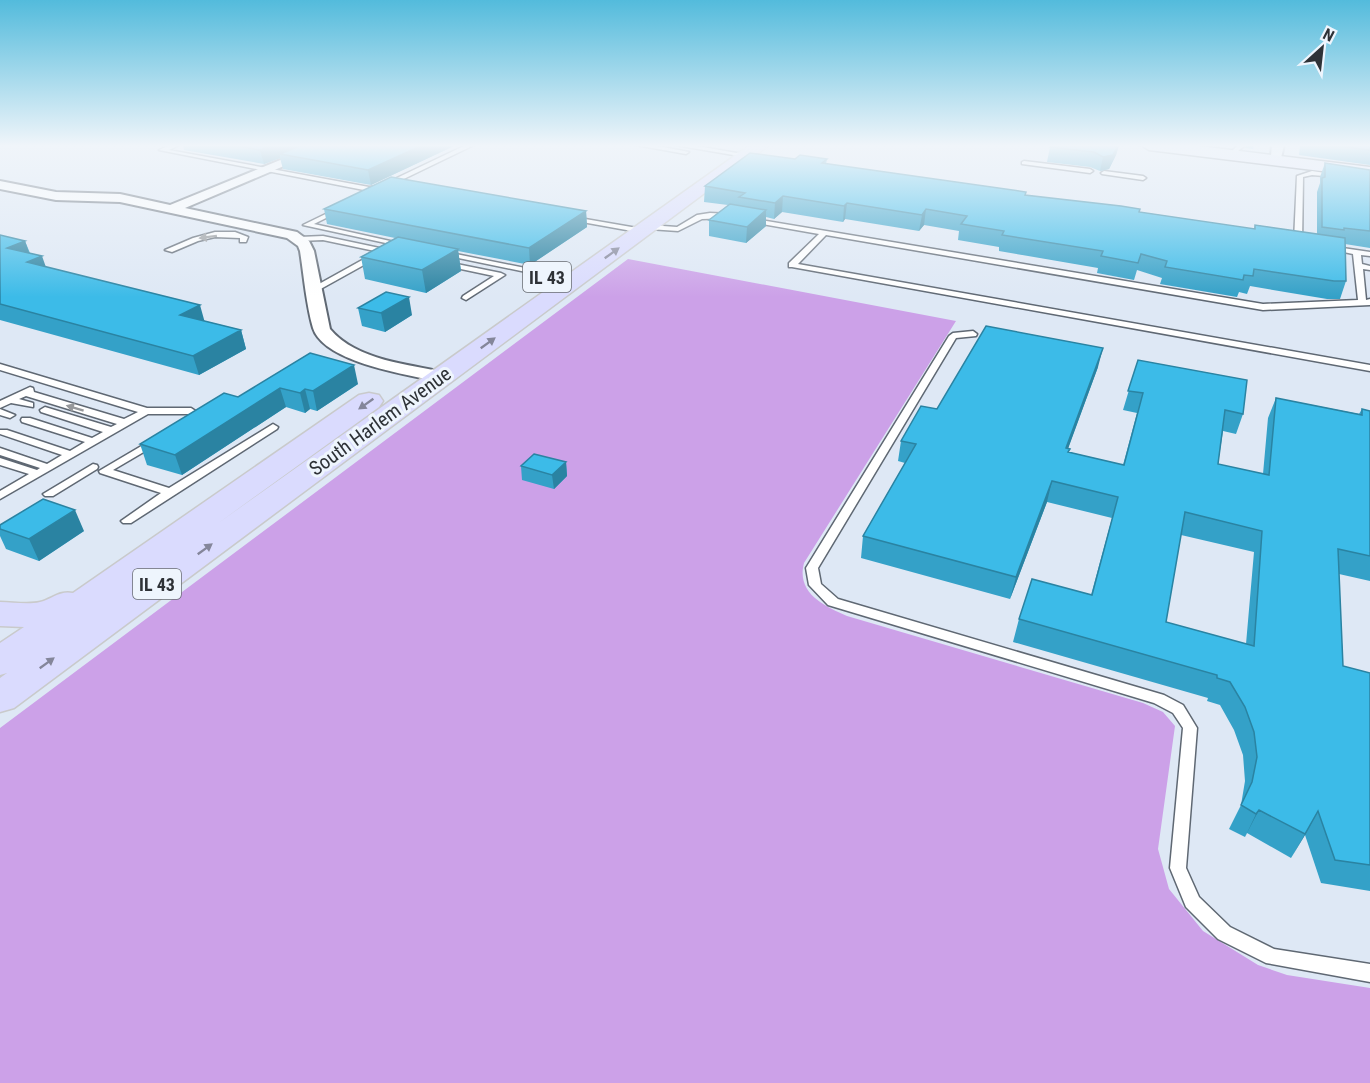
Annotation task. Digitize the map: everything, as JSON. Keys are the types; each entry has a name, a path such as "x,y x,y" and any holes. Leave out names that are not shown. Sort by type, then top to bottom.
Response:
{"main road":[{"name":"South Harlem Avenue","path":"0,662 619,227 672,196"},
{"name":"South Harlem Avenue","path":"0,698 689,196"},
{"path":"0,614 41,615 58,609 126,563 164,546"},
{"path":"0,621 5,636 0,645"}],"street":[{"path":"54,196 120,198 279,230 299,239 307,251 322,330 333,344 361,356 441,377"},
{"path":"174,208 205,196"}],"lane":[{"path":"1298,244 1301,196"},
{"path":"349,205 307,225 410,246"},
{"path":"565,217 619,227 678,229 700,217 721,214 1263,307 1366,303 1357,252"},
{"path":"825,232 792,265 1370,368"},
{"path":"169,250 196,238 232,234 244,237 243,240"},
{"path":"299,239 323,238 396,254"},
{"path":"1288,242 1310,246"},
{"path":"361,246 365,261"},
{"path":"1322,247 1370,254"},
{"path":"314,289 384,251"},
{"path":"433,251 550,275"},
{"path":"431,261 501,275 466,298"},
{"path":"1358,266 1370,267"},
{"path":"973,334 953,336 812,568 815,585 833,602 1159,699 1178,709 1190,729 1178,868 1192,902 1224,933 1272,957 1370,973"},
{"path":"0,367 146,411 190,411 198,416 49,494"},
{"path":"0,405 47,381"},
{"path":"25,393 125,423"},
{"path":"10,400 29,405"},
{"path":"45,410 112,431"},
{"path":"0,495 146,411"},
{"path":"26,420 94,442"},
{"path":"126,521 273,427"},
{"path":"3,432 98,469 170,492"},
{"path":"0,451 44,471"},
{"path":"0,461 44,471"}],"shaded area":[{"path":"628,259 956,321 804,563 804,583 821,603 847,616 1143,703 1163,712 1175,726 1158,849 1169,889 1203,931 1258,965 1287,975 1370,988 1370,1083 0,1083 0,728"}],"building":[{"path":"352,196 497,196 586,211 529,248 324,209"},
{"path":"741,196 1030,196 1121,206 1140,209 1139,212 1255,229 1255,225 1345,238 1346,281 1254,269 1253,276 1244,275 1243,280 1165,267 1167,261 1141,254 1138,263 1101,256 1103,251 1002,235 1004,231 961,224 967,216 926,209 922,215 783,196 775,203 739,197"},
{"path":"1322,196 1370,196 1370,231 1322,227"},
{"path":"730,204 766,210 747,227 709,220"},
{"path":"0,235 25,241 7,248 42,256 27,262 200,305 180,315 241,330 193,356 0,304"},
{"path":"398,237 458,249 422,270 361,257"},
{"path":"386,292 409,297 381,313 358,308"},
{"path":"986,326 1103,348 1066,448 1070,449 1068,452 1124,465 1143,393 1128,391 1138,360 1247,380 1243,414 1225,410 1218,464 1269,475 1276,398 1362,415 1362,409 1370,411 1370,556 1338,549 1343,666 1370,673 1370,865 1335,860 1318,811 1305,834 1259,810 1256,814 1241,805 1252,782 1257,757 1254,732 1245,707 1230,682 1217,678 1217,675 1019,619 1032,579 1092,595 1118,497 1052,481 1016,577 863,536 916,444 901,441 921,406 937,409","holes":["1185,512 1262,531 1254,646 1166,622"]},
{"path":"310,353 354,365 313,391 305,389 300,393 280,388 175,455 140,444 224,393 238,397"},
{"path":"534,454 566,462 552,475 521,466"},
{"path":"43,499 75,510 29,539 0,529 0,525"}]}
